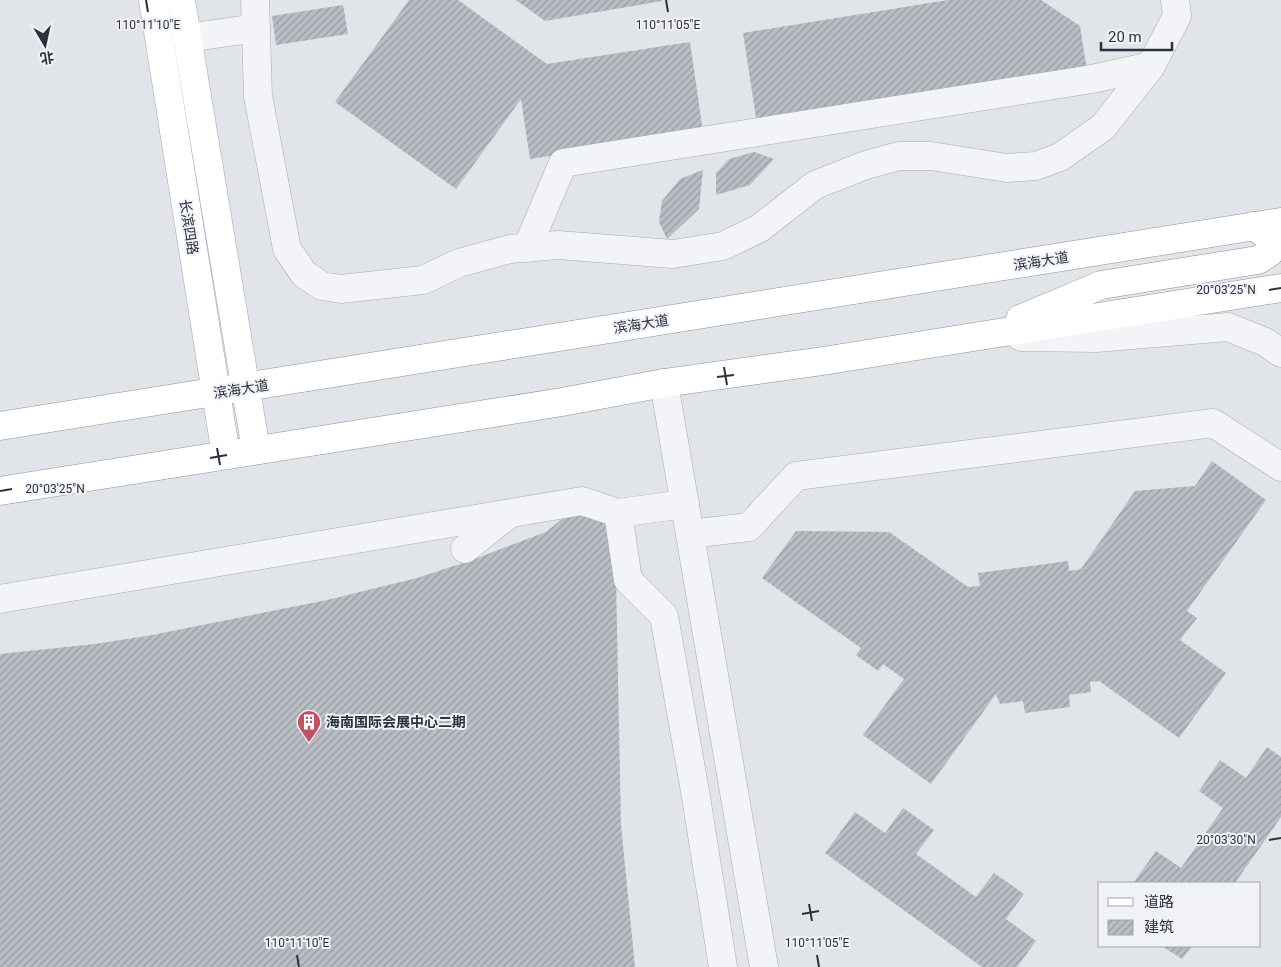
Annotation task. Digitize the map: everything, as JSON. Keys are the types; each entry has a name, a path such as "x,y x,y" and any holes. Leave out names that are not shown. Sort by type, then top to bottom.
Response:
{"main road":[{"name":"长滨四路","path":"153,0 226,455"},
{"path":"181,0 256,450"},
{"name":"滨海大道","path":"0,426 1281,222"},
{"path":"980,336 1101,286 1258,260 1269,253 1272,243 1267,235 1253,226"},
{"path":"0,491 562,402 664,383 980,336 1281,288"}],"street":[{"path":"255,0 258,96 287,249 304,274 322,286 341,289 423,280 459,263 510,249 558,245 673,254 723,246 760,228 815,184 866,165 899,156 930,156 1007,168 1036,166 1060,157 1103,127 1150,66 1177,16 1175,0"},
{"path":"187,38 256,28"},
{"path":"527,248 563,164 1082,80 1150,66"},
{"path":"980,336 1096,338 1228,327 1265,342 1281,353"},
{"path":"664,383 764,967"},
{"path":"690,534 749,527 796,476 1213,422 1281,467"},
{"path":"0,599 582,501 618,513 685,504"},
{"path":"465,549 511,513"},
{"path":"618,513 628,580 664,616 696,797 723,967"}],"building":[{"path":"409,0 458,0 547,64 690,42 703,132 530,159 521,99 456,189 335,102"},
{"path":"516,0 662,0 662,1 545,21"},
{"path":"948,0 1041,0 1080,26 1087,71 757,124 743,33"},
{"path":"343,5 348,34 276,45 272,16"},
{"path":"754,152 774,159 750,185 716,195 716,173 729,159"},
{"path":"703,170 699,209 667,239 659,222 662,201 680,179"},
{"path":"1212,461 1266,500 1187,611 1197,618 1180,640 1226,673 1179,738 1099,681 1090,682 1091,692 1069,695 1070,707 1025,713 1023,701 1000,704 996,694 931,784 863,735 904,679 883,664 878,671 856,655 861,648 762,578 796,531 889,532 968,587 980,586 978,573 1068,561 1069,571 1081,569 1135,491 1195,486"},
{"name":"海南国际会展中心二期","path":"580,512 607,521 616,579 621,825 635,967 0,967 0,654 95,644 152,635 327,600 417,578 546,532 567,515"},
{"path":"1267,747 1281,757 1281,817 1236,882 1134,882 1156,851 1181,868 1223,808 1199,791 1220,760 1246,778"},
{"path":"903,808 934,830 916,854 976,897 994,873 1024,894 1006,919 1036,941 1017,967 982,967 825,853 855,812 885,833"},
{"path":"1164,947 1191,947 1182,959"}],"place":[{"name":"海南国际会展中心二期","path":"309,743"}]}
